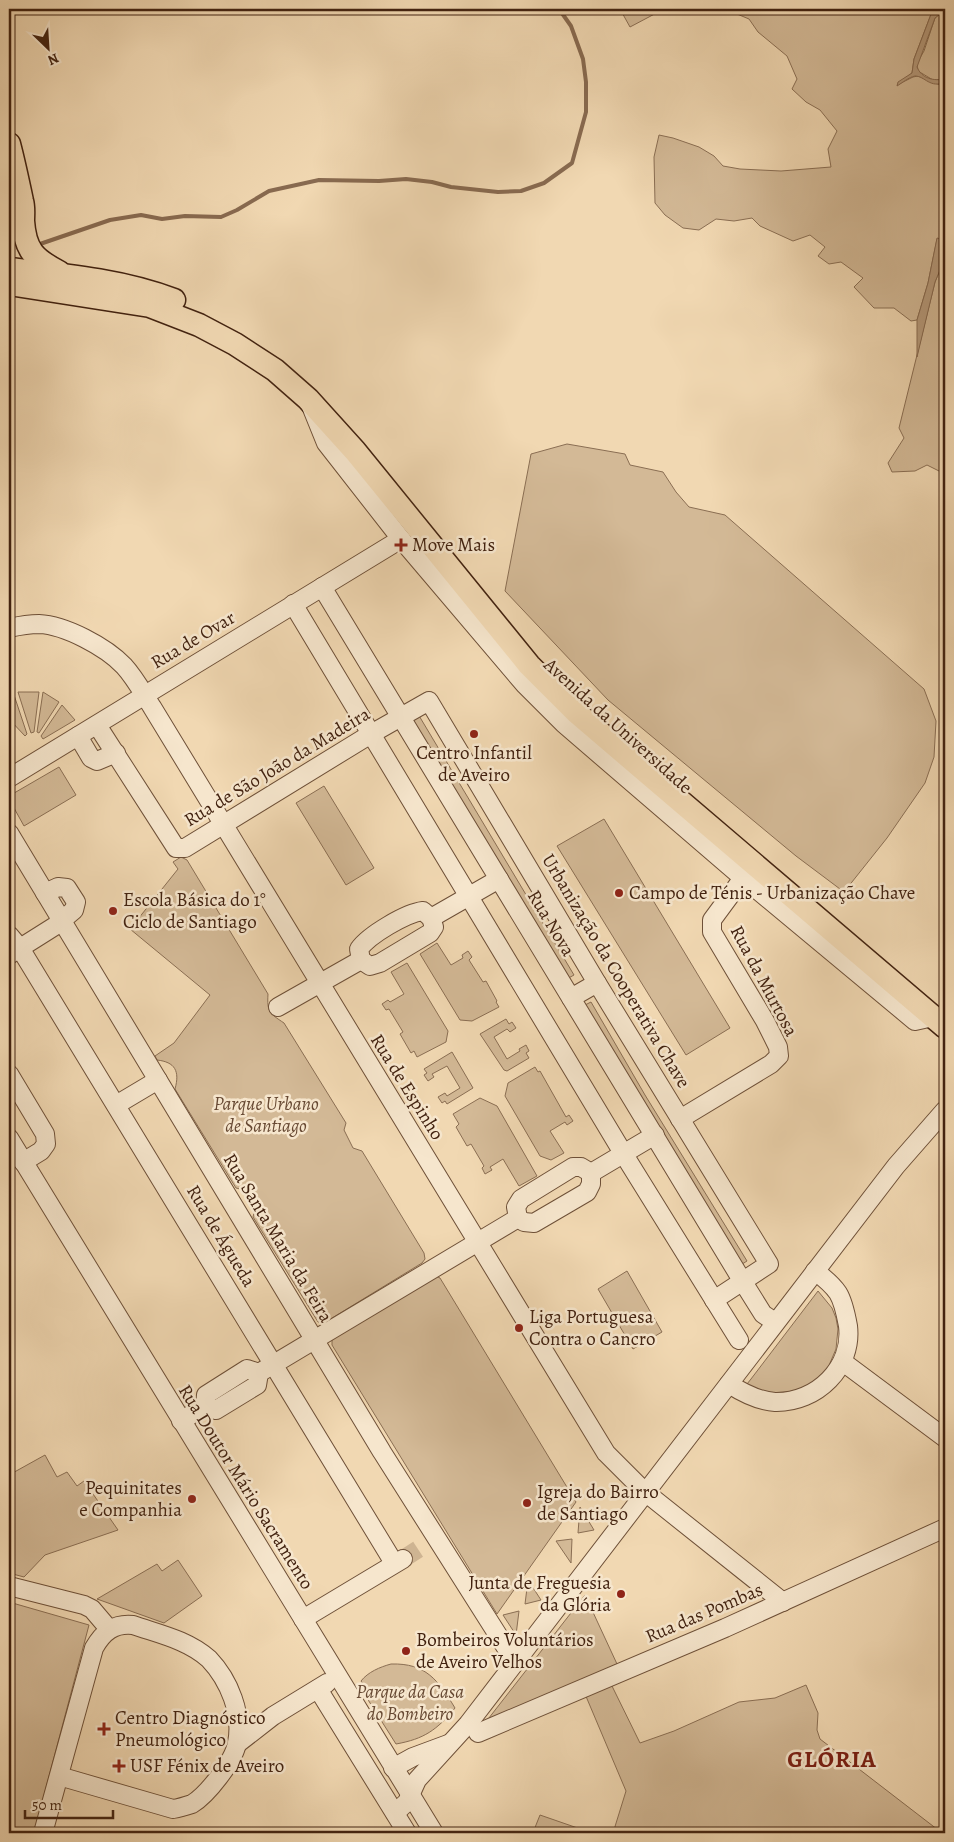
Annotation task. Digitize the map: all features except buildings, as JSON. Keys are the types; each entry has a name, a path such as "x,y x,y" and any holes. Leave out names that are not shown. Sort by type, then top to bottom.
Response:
{"main road":[{"path":"9,144 23,204 24,233 28,245 32,253 65,284"},
{"path":"9,174 13,226 9,235"},
{"path":"9,268 65,284"},
{"path":"9,284 65,284"},
{"path":"9,297 65,284"},
{"name":"Avenida da Universidade","path":"65,284 150,306 199,324 235,344 275,370 308,399 355,451 529,665 577,713 941,1018"},
{"name":"Avenida da Universidade","path":"65,284 151,291 203,311 266,348 319,390 547,662 588,703 941,1018"}],"street":[{"name":"Avenida da Universidade","path":"308,399 326,443 401,539 497,654 558,718 743,878 915,1021 941,1018"},
{"name":"Rua de Ovar","path":"9,778 401,539"},
{"name":"Rua Nova","path":"322,587 743,1282 763,1314 775,1322"},
{"path":"293,604 623,1153 739,1340"},
{"name":"Rua de Espinho","path":"9,628 40,624 65,630 86,638 107,651 124,666 224,824 606,1453 645,1492 783,1602"},
{"name":"Urbanização da Cooperativa Chave","path":"400,717 429,701 597,983 769,1264 743,1282"},
{"name":"Rua de São João da Madeira","path":"116,753 176,848 185,848 400,717"},
{"path":"78,736 91,758 97,760 116,753 97,725"},
{"name":"Rua Santa Maria da Feira","path":"9,833 314,1339 430,1542 515,1662"},
{"name":"Rua da Murtosa","path":"680,1119 771,1064 779,1056 778,1046 712,932 712,920 743,878"},
{"path":"432,918 499,879"},
{"path":"423,911 432,918 434,927 430,933 416,942 380,963 370,966 361,960 359,949 365,941 410,914 423,911"},
{"path":"12,946 62,920"},
{"name":"Rua de Águeda","path":"12,946 116,1105 266,1368 398,1561 303,1619"},
{"path":"278,1007 361,960"},
{"path":"571,998 597,983"},
{"name":"Rua Doutor Mário Sacramento","path":"9,1074 45,1134 46,1144 42,1151 14,1152 339,1676 434,1833"},
{"path":"116,1105 158,1080"},
{"path":"395,1813 403,1807 417,1780 468,1724 896,1166 945,1110"},
{"path":"590,1173 655,1134"},
{"path":"573,1167 581,1167 590,1173 591,1184 587,1192 534,1223 524,1222 518,1218 516,1206 521,1199 573,1167"},
{"path":"181,1420 205,1406 206,1395 247,1369 266,1368 518,1218"},
{"path":"729,1384 741,1392 757,1398 774,1402 789,1401 814,1392 835,1374 843,1362 848,1346 846,1317 838,1293 815,1271"},
{"path":"714,1300 743,1282"},
{"path":"843,1362 945,1438"},
{"name":"Rua das Pombas","path":"478,1733 783,1602 945,1528"},
{"path":"9,1586 84,1605 92,1609 109,1629"},
{"path":"43,1833 94,1648 109,1629 124,1624 133,1625 190,1644 209,1660 223,1678 236,1707 237,1744"},
{"path":"59,1776 173,1809 191,1804 206,1792 218,1778 237,1744 273,1716 339,1676"},
{"path":"318,1689 407,1833"},
{"path":"236,1707 254,1718 273,1716"},
{"path":"394,1768 413,1757 449,1743"}],"green space":[{"path":"620,9 664,9 630,27"},
{"path":"725,9 933,9 914,59 912,73 897,85 918,76 940,85 945,82 945,240 937,239 928,283 917,320 911,321 894,308 874,308 854,287 863,278 841,262 829,264 818,256 825,247 810,235 793,241 760,226 752,218 734,221 716,219 699,230 683,228 665,215 655,203 654,157 659,135 699,147 714,156 723,166 740,169 781,171 831,167 828,149 837,131 820,110 806,102 792,89 797,79 787,56 758,32 749,19"},
{"path":"945,10 945,79 933,80 918,71 917,63 924,51 935,18"},
{"path":"945,258 945,474 927,465 915,471 892,472 888,463 904,438 899,428 935,282"},
{"path":"567,444 625,454 630,465 663,472 689,507 725,515 924,689 936,721 934,757 925,783 887,838 844,892 796,856 608,700 505,591 531,454"},
{"path":"18,692 39,692 34,732 31,733"},
{"path":"43,692 59,702 39,733 37,732"},
{"path":"14,695 27,734 25,736 9,719 9,698"},
{"path":"62,705 75,720 43,739 41,736"},
{"path":"418,714 574,975 565,980 409,719"},
{"path":"59,767 76,795 24,826 9,796"},
{"path":"324,786 374,868 346,885 296,803"},
{"path":"604,819 730,1028 686,1055 557,846"},
{"name":"Parque Urbano de Santiago","path":"181,857 187,860 268,994 270,1011 284,1023 346,1123 344,1130 353,1148 362,1151 424,1253 425,1259 422,1263 324,1323 318,1322 253,1217 255,1209 253,1198 244,1190 236,1188 175,1089 177,1077 175,1068 168,1063 157,1060 155,1056 174,1043 210,995 130,929 178,869 173,862"},
{"path":"437,943 451,965 463,958 462,955 468,951 472,957 469,960 483,982 486,981 499,1007 472,1021 460,1020 420,954"},
{"path":"407,963 448,1031 446,1042 417,1057 414,1051 411,1053 400,1034 403,1032 389,1009 386,1010 382,1004 404,994 391,972"},
{"path":"591,1002 645,1095 747,1261 739,1266 581,1007"},
{"path":"506,1019 509,1024 512,1022 516,1028 510,1032 507,1029 494,1037 507,1059 526,1045 529,1051 526,1053 529,1058 507,1071 504,1070 480,1034"},
{"path":"452,1052 473,1088 447,1104 445,1101 442,1103 438,1097 445,1093 447,1096 460,1088 447,1066 432,1074 434,1077 428,1081 424,1075 427,1073 424,1069"},
{"path":"535,1067 538,1072 540,1071 566,1117 569,1115 573,1121 567,1125 565,1122 550,1131 564,1153 551,1160 540,1156 505,1096 508,1083"},
{"path":"480,1098 497,1106 537,1176 519,1186 503,1159 490,1167 492,1170 485,1174 482,1168 484,1166 471,1144 467,1146 456,1127 459,1124 453,1114"},
{"path":"627,1271 662,1332 633,1349 598,1289"},
{"path":"436,1276 440,1278 576,1502 497,1614 332,1345 334,1336"},
{"path":"818,1291 832,1308 838,1329 836,1349 827,1370 814,1385 780,1396 748,1387 747,1384"},
{"path":"45,1455 57,1477 67,1472 77,1486 84,1481 118,1530 45,1555 24,1577 9,1573 9,1475"},
{"path":"580,1507 594,1530 578,1533"},
{"path":"572,1539 571,1563 556,1541"},
{"path":"178,1560 202,1596 164,1623 97,1599 157,1564 162,1571"},
{"path":"528,1580 541,1600 525,1604"},
{"path":"585,1595 617,1664 485,1723"},
{"path":"9,1602 89,1625 34,1833 9,1833"},
{"path":"519,1611 516,1635 503,1615"},
{"name":"Parque da Casa do Bombeiro","path":"391,1664 403,1664 422,1670 430,1675 443,1689 455,1708 436,1728 422,1736 396,1744 365,1695 368,1691 361,1681 374,1670"},
{"path":"611,1684 640,1743 674,1731 739,1702 775,1698 806,1685 818,1713 817,1730 820,1739 942,1833 613,1833 626,1791 585,1694"},
{"path":"540,1815 592,1833 542,1833 534,1830"}],"shaded area":[{"path":"933,9 945,10 935,18 917,67 925,77 937,80 945,79 945,82 935,84 915,76 897,86 898,82 912,73 914,59"},
{"path":"937,238 945,240 945,258 935,282 917,357 917,320 928,283"}],"waterway":[{"path":"40,244 110,220 141,215 162,219 185,216 221,217 269,191 319,180 379,181 406,179 432,182 451,187 498,192 521,191 544,183 572,163 586,112 586,82 583,59 571,26 559,9"}],"tunnel":[{"path":"403,1559 423,1546"}],"place":[{"name":"Move Mais","path":"401,545"},
{"name":"Centro Infantil de Aveiro","path":"474,734"},
{"name":"Campo de Ténis - Urbanização Chave","path":"619,893"},
{"name":"Escola Básica do 1° Ciclo de Santiago","path":"113,911"},
{"name":"Liga Portuguesa Contra o Cancro","path":"519,1328"},
{"name":"Pequinitates e Companhia","path":"192,1499"},
{"name":"Igreja do Bairro de Santiago","path":"527,1503"},
{"name":"Junta de Freguesia da Glória","path":"621,1594"},
{"name":"Bombeiros Voluntários de Aveiro Velhos","path":"406,1651"},
{"name":"Centro Diagnóstico Pneumológico","path":"104,1729"},
{"name":"USF Fénix de Aveiro","path":"119,1766"}],"district":[{"name":"GLÓRIA","path":"832,1759"}]}
